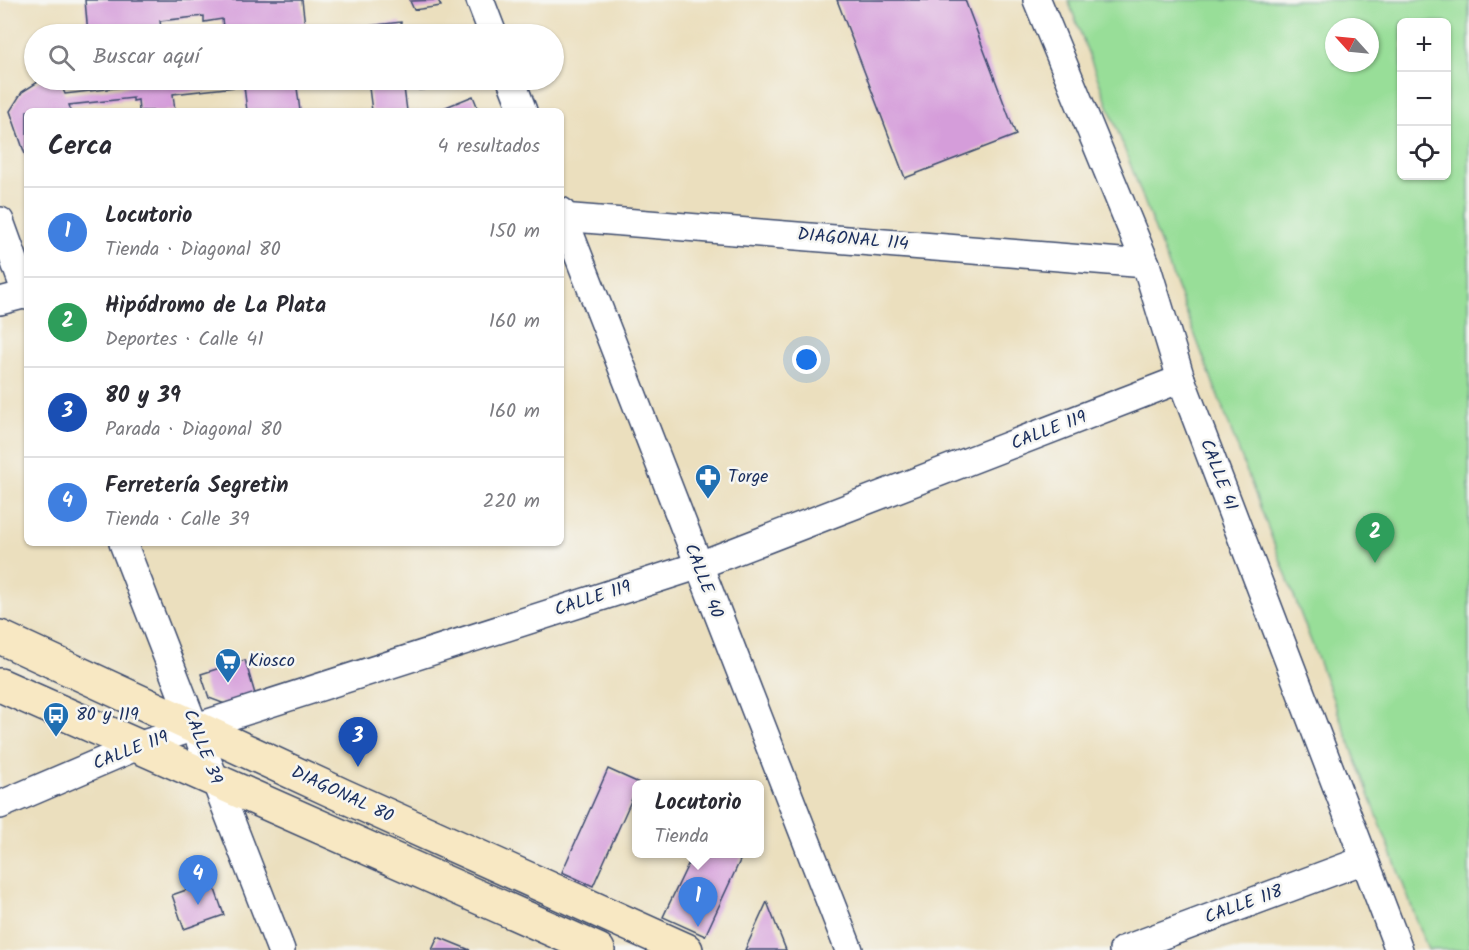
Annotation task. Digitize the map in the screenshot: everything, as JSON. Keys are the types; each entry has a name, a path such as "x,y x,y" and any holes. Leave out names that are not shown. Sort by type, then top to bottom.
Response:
{"main road":[{"name":"DIAGONAL 80","path":"0,637 686,950"},
{"name":"DIAGONAL 80","path":"0,685 598,950"}],"street":[{"path":"480,0 489,24"},
{"name":"CALLE 41","path":"1037,0 1146,264 1181,379 1399,950"},
{"path":"515,90 522,108"},
{"name":"DIAGONAL 114","path":"564,215 1146,264"},
{"name":"CALLE 40","path":"564,220 697,566 849,950"},
{"path":"0,221 24,286"},
{"path":"0,301 24,295"},
{"name":"CALLE 119","path":"0,805 140,746 194,727 697,566 1181,379"},
{"name":"CALLE 39","path":"124,546 282,950"},
{"name":"CALLE 118","path":"1123,950 1364,860"}],"green space":[{"path":"1068,0 1469,0 1469,950 1428,950"}],"building":[{"path":"85,0 302,0 305,24 223,24 222,19 204,22 204,16 160,21 160,24 87,24"},
{"path":"438,0 441,6 414,10 410,1"},
{"path":"837,0 965,0 1016,135 905,178"},
{"path":"25,90 63,90 65,94 98,90 208,90 173,94 175,108 139,108 138,100 133,101 133,98 69,105 70,108 24,108 24,151 10,111"},
{"path":"244,90 297,90 300,108 247,108"},
{"path":"369,90 404,90 407,108 372,108"},
{"path":"473,96 478,108 443,108"},
{"name":"Kiosco","path":"245,660 255,694 225,704 209,698 201,674"},
{"path":"608,769 632,780 632,799 593,886 562,872"},
{"path":"691,858 741,858 705,936 663,917"},
{"path":"212,881 224,915 184,929 172,895"},
{"path":"767,902 786,950 745,950"},
{"path":"438,937 470,950 432,950"}],"place":[{"name":"Torge","path":"708,500"},
{"name":"Hipódromo de La Plata","path":"1375,563"},
{"name":"Kiosco","path":"228,684"},
{"name":"80 y 119","path":"56,738"},
{"name":"80 y 39","path":"358,767"},
{"name":"Ferretería Segretin","path":"198,905"},
{"name":"Locutorio","path":"698,927"}]}
